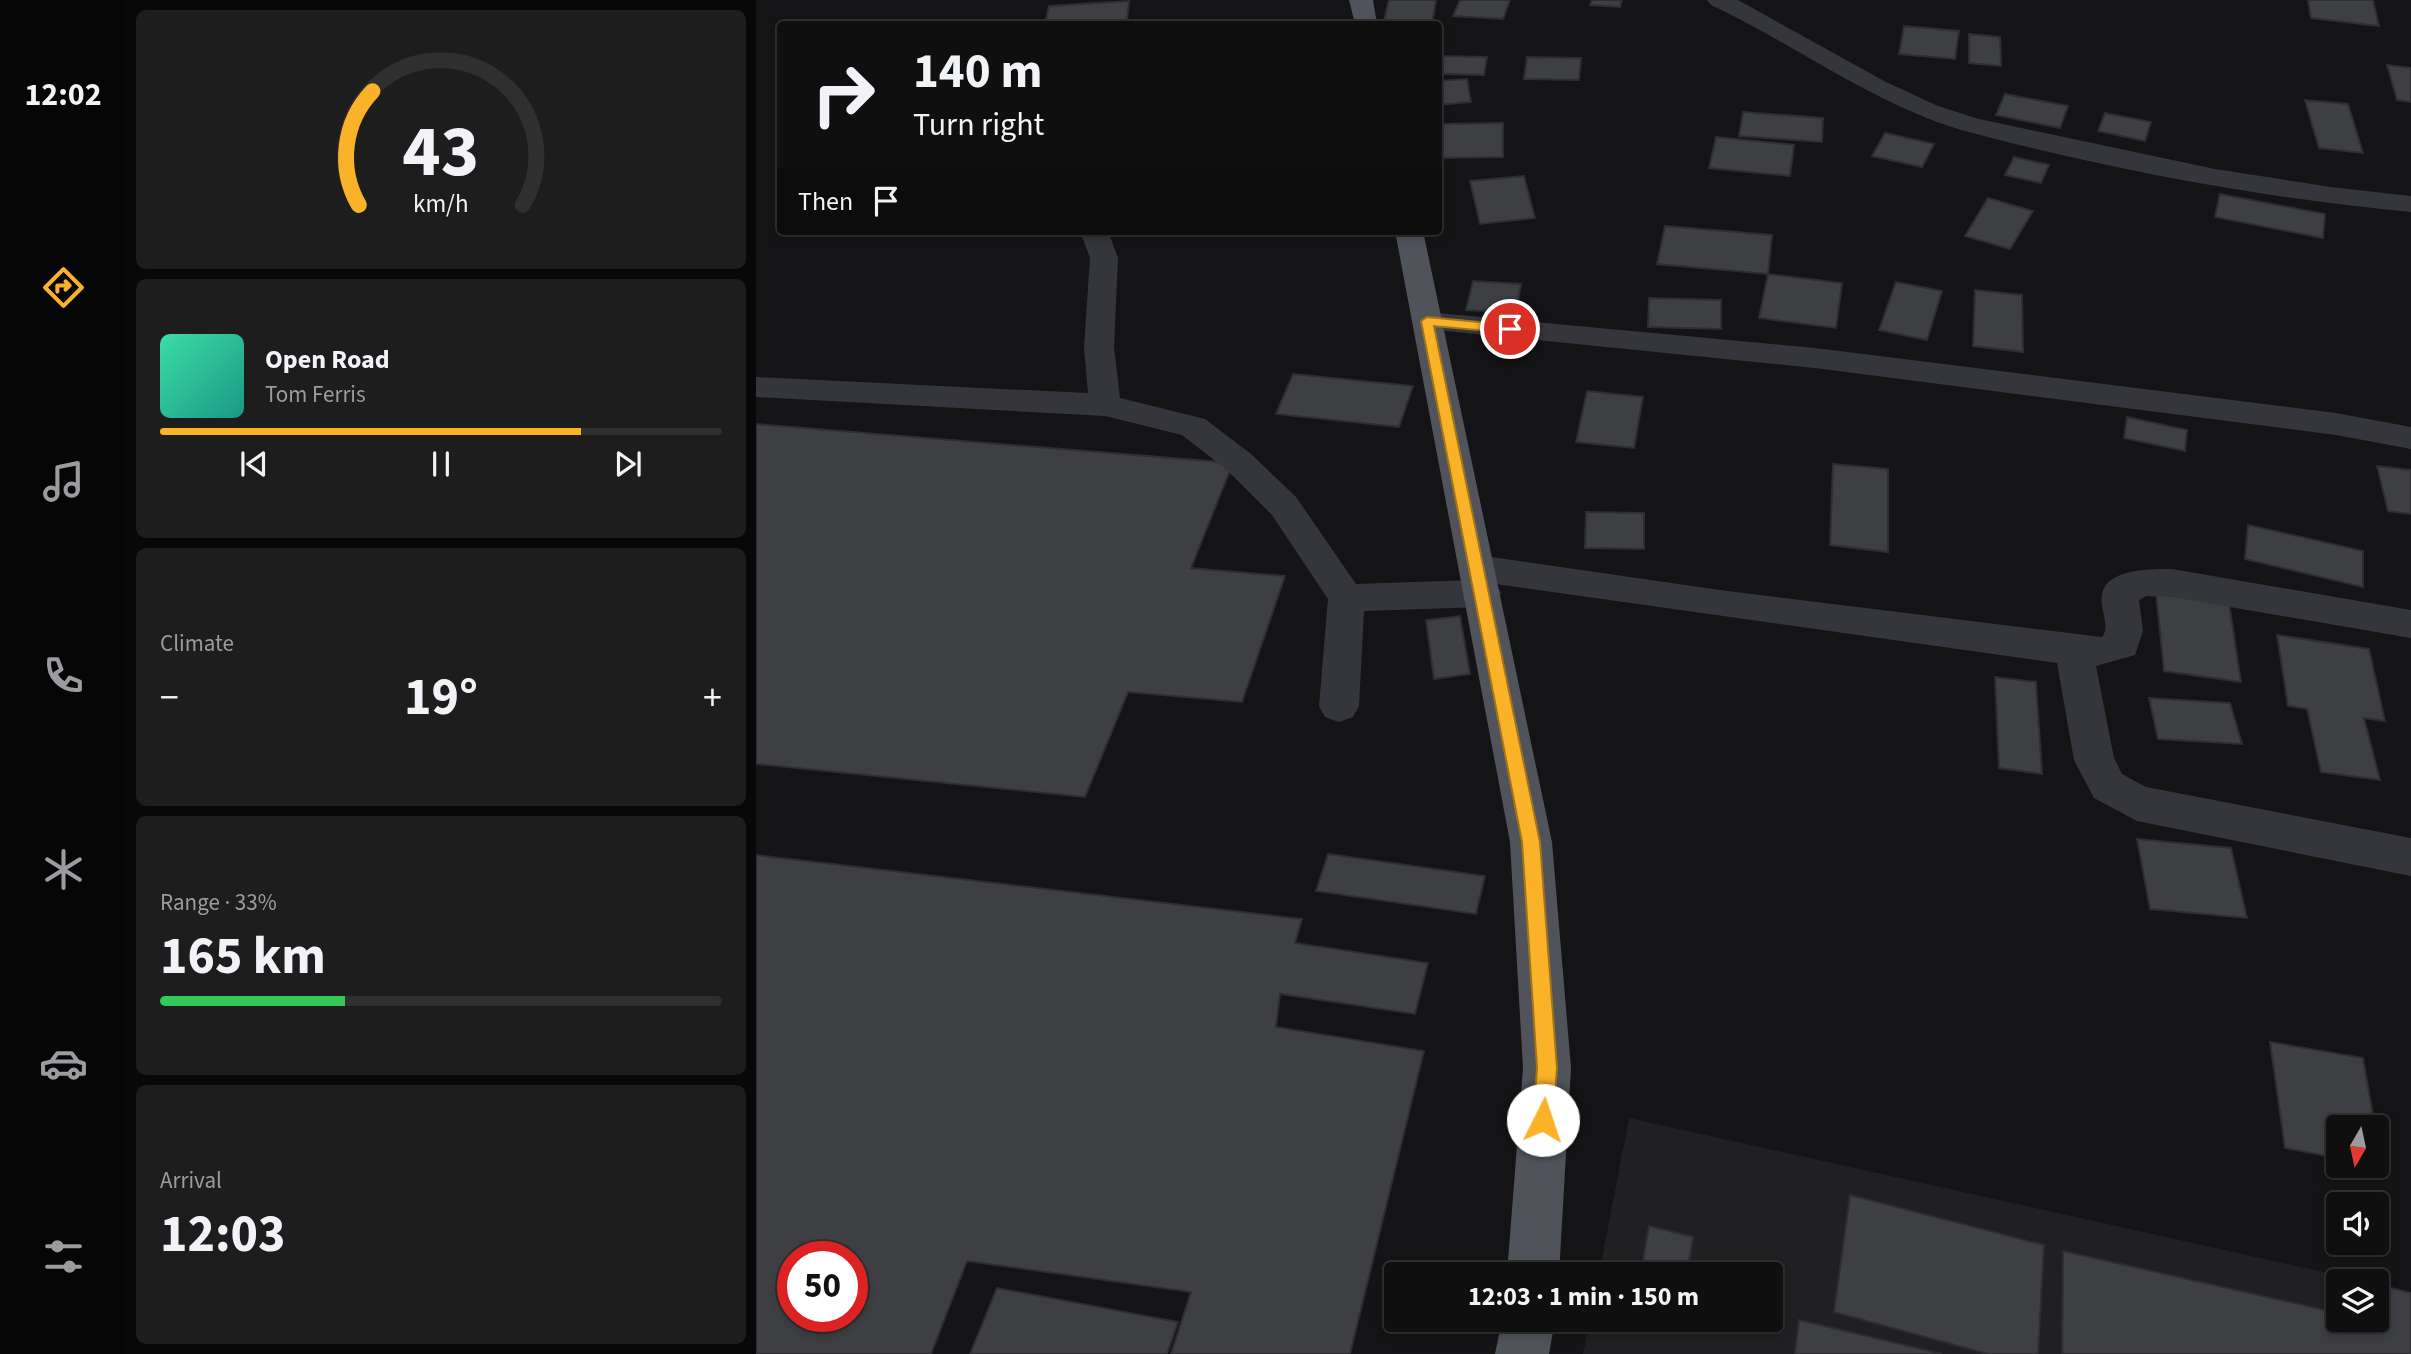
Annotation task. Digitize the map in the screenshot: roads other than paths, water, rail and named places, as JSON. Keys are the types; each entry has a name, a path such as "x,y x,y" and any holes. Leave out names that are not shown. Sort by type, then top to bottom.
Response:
{"main road":[{"path":"1361,0 1365,21"},
{"path":"1410,235 1532,856 1547,1068 1534,1262"},
{"path":"1522,1354 1527,1332"}],"street":[{"path":"1719,0 1852,76 1930,112 2021,136 2243,185 2336,198 2411,204"},
{"path":"1095,235 1104,258 1099,347 1105,405"},
{"path":"1427,321 1815,358 2336,424 2411,438"},
{"path":"756,387 1018,403 1105,405 1193,428 1239,462 1284,506 1346,598 1339,706"},
{"path":"1346,598 1480,581 1727,605 2074,651 2103,652 2122,645 2124,631 2120,594 2140,582 2172,583 2411,624"},
{"path":"2074,651 2094,760 2108,786 2137,803 2411,857"}]}
